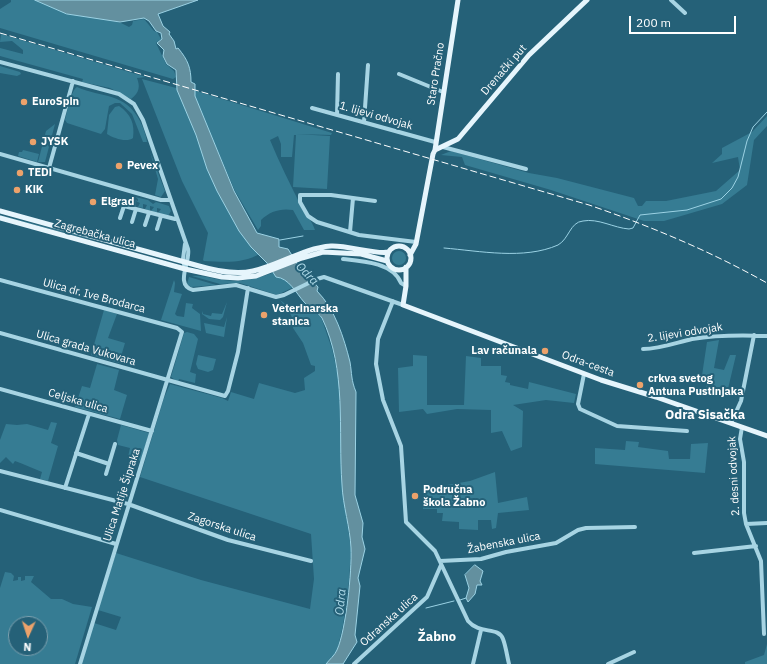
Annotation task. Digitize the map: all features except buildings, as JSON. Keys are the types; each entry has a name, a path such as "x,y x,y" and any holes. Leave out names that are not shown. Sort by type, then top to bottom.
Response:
{"main road":[{"name":"Staro Pračno","path":"416,243 435,150 435,142 458,0"},
{"name":"Drenački put","path":"435,150 458,139 528,55 587,0"},
{"name":"Zagrebačka ulica","path":"0,212 227,272 261,271"},
{"name":"Zagrebačka ulica","path":"0,218 185,269 230,278 247,278 261,271"},
{"path":"387,261 388,252 395,246 410,248 416,243"},
{"path":"404,305 406,267 410,262 410,254 416,243"},
{"path":"261,271 300,255 332,246 388,252"},
{"path":"405,248 410,254"},
{"path":"300,255 323,252 346,252 381,258 401,273 405,279"},
{"path":"395,269 406,267"},
{"name":"Odra-cesta","path":"404,305 584,374 767,436"}],"street":[{"path":"672,0 685,13"},
{"path":"0,62 119,94 136,106 143,120 186,244 185,285 190,290 231,285 248,288"},
{"path":"364,122 368,65"},
{"path":"337,115 338,74"},
{"path":"399,74 443,92"},
{"path":"49,168 73,81"},
{"name":"1. lijevi odvojak","path":"312,108 435,142"},
{"path":"443,147 526,169"},
{"path":"0,154 161,200 171,200"},
{"path":"375,201 331,195 300,195 300,202 312,220 350,232 376,238 416,243"},
{"path":"350,232 353,198"},
{"path":"120,218 124,206 175,219"},
{"path":"132,222 136,209"},
{"path":"145,225 149,213"},
{"path":"157,229 161,216"},
{"path":"343,259 362,261 382,266 398,276 401,284 406,286"},
{"name":"Odra-cesta","path":"248,288 268,296 276,297 284,295 317,278 324,278 404,305"},
{"name":"Ulica dr. Ive Brodarca","path":"0,280 177,328 182,331"},
{"name":"Ulica grada Vukovara","path":"0,333 222,396 227,394 238,352 248,288"},
{"path":"393,301 380,333 376,350 379,386 401,446 406,522 429,544 441,563 468,621 476,628 492,631 500,635 505,645 509,664"},
{"name":"Ulica Matije Šipraka","path":"80,664 128,504 168,381 182,331"},
{"path":"731,423 741,401 751,343 754,335"},
{"name":"2. lijevi odvojak","path":"643,349 657,349 705,338 754,335 767,336"},
{"path":"584,374 578,404 580,409 617,426 687,431"},
{"name":"Celjska ulica","path":"0,389 152,431"},
{"path":"65,488 89,414"},
{"name":"2. desni odvojak","path":"742,427 740,439 744,462 743,504 746,524 760,556 763,572 764,634"},
{"path":"106,474 115,444"},
{"path":"76,453 109,464"},
{"name":"Zagorska ulica","path":"0,471 128,504 228,540 312,561"},
{"path":"0,510 116,544"},
{"name":"2. desni odvojak","path":"746,524 767,523"},
{"name":"Žabenska ulica","path":"441,563 481,558 556,543 578,530 586,528 635,527"},
{"path":"694,553 756,546"},
{"name":"Odranska ulica","path":"354,664 427,597 441,563"},
{"path":"473,664 481,630"},
{"path":"608,664 634,652"}],"shaded area":[{"path":"11,0 35,0 121,23 129,27 132,25 133,21 144,19 154,31 157,32 161,39 156,43 166,64 174,71 176,77 173,79 0,28 0,9 11,2"},
{"path":"35,0 198,0 158,14 163,26 170,32 169,34 174,41 176,49 178,48 187,60 190,68 191,82 195,84 195,96 234,191 257,233 279,239 279,247 288,249 298,265 318,287 317,291 329,306 338,324 350,362 352,380 356,392 355,495 363,523 362,537 365,549 358,578 360,586 355,635 357,642 343,664 326,664 337,650 343,629 349,585 351,548 342,485 340,400 338,379 330,338 322,318 306,304 292,286 285,280 276,277 267,263 251,247 239,231 217,191 207,169 196,135 177,90 176,70 167,64 163,56 164,50 157,43 162,39 161,33 156,31 149,21 144,18 120,22 67,14"},
{"path":"1,34 146,77 137,78 139,84 138,89 136,94 131,99 110,88 82,82 83,79 0,56 0,48 23,54 23,50 12,41 0,42"},
{"path":"0,66 20,72 21,74 17,76 0,73"},
{"path":"142,79 180,89 261,253 254,257 234,262 203,260 208,233 182,181"},
{"path":"77,87 112,97 127,105 140,121 147,142 143,142 132,114 120,103 115,103 109,106 105,129 101,134 67,123 65,120 70,102 73,92"},
{"path":"193,90 332,133 331,135 296,134 330,136 327,189 293,187 296,135 294,135 292,157 281,157 281,144 278,136 270,140 301,206 315,230 304,230 293,210 284,209 272,212 264,217 261,220 261,226 258,230 235,191 195,98"},
{"path":"119,106 127,112 133,124 133,138 127,140 107,134 109,115 115,107"},
{"path":"767,116 767,126 754,140 747,185 722,204 664,221 644,221 551,190 465,165 462,157 441,155 451,151 529,173 557,178 634,198 638,206 642,206 646,201 666,201 716,191 740,170 738,157 712,163 722,154 722,148 752,132"},
{"path":"55,124 45,162 38,162 46,131"},
{"path":"23,150 39,154 37,162 18,156 19,152 22,152"},
{"path":"150,152 165,191 161,197 155,195 158,179"},
{"path":"135,197 148,200 153,204 156,202 169,206 171,211 168,216 158,213 161,209 157,208 157,213 151,211 154,207 150,206 150,211 145,209 147,205 143,204 143,208 138,207 140,203 136,201 136,206 127,205 127,202 134,204 135,200 138,201"},
{"path":"0,216 92,239 93,240"},
{"path":"399,251 404,253 406,258 404,263 399,265 394,263 392,258 394,253"},
{"path":"281,270 296,286 277,295 240,283 220,284 192,276 238,281 260,277"},
{"path":"189,277 216,285 191,287 187,284"},
{"path":"174,280 174,292 182,294 175,314 177,316 184,317 186,303 193,304 192,308 200,314 201,331 161,320"},
{"path":"280,300 296,312 306,305 321,317 332,349 339,380 342,486 351,549 349,581 343,625 337,651 326,664 81,664 94,623 116,630 121,617 98,610 116,553 201,580 310,609 314,579 311,534 140,477 164,398 170,384 228,401 231,392 254,399 259,383 295,393 305,390 304,378 315,371 315,366 311,365 303,343 293,328 294,324 292,317"},
{"path":"227,302 223,317 220,320 209,319 202,314 202,311 203,314 211,316 212,313 222,314"},
{"path":"104,310 117,314 108,338 125,343 119,363 91,355"},
{"path":"227,317 224,337 206,333 204,323 224,327"},
{"path":"187,332 194,334 198,339 190,372 196,374 195,383 179,379 178,382 171,377 184,333"},
{"path":"719,340 714,368 724,370 730,355 736,355 727,393 706,390 707,383 701,382 707,342"},
{"path":"198,355 216,359 213,370 208,372 198,369 196,364"},
{"path":"413,355 427,356 427,405 464,405 466,356 481,358 481,366 501,366 501,375 507,376 505,382 510,383 510,385 528,389 529,382 576,394 574,403 546,400 513,405 523,411 522,447 511,451 502,431 491,433 491,410 457,409 427,414 423,409 399,412 398,368 413,366"},
{"path":"97,364 119,370 114,390 127,395 120,419 75,407 82,386 90,388"},
{"path":"51,422 57,423 51,443 58,446 48,481 40,479 42,472 15,461 13,464 6,457 0,463 0,440 6,424 27,424 48,430"},
{"path":"121,425 149,433 141,461 128,457 130,448 118,445 117,440"},
{"path":"626,441 639,442 638,447 668,451 669,459 690,459 691,444 708,443 705,473 595,464 595,448 625,450"},
{"path":"495,472 498,503 527,497 529,510 498,513 496,528 492,529 491,520 478,520 478,530 459,529 459,522 442,521 443,513 437,513 437,509 423,509 424,489 470,481"},
{"path":"475,565 483,571 480,581 482,585 477,585 475,594 468,602 466,598 469,588 465,575"},
{"path":"5,572 11,573 14,576 13,581 18,580 18,577 21,577 21,581 25,580 25,576 34,576 31,582 51,599 62,599 73,604 92,607 75,664 0,664 0,588"},
{"path":"767,644 767,664 745,664 745,662 764,655"}],"waterway":[{"path":"444,248 502,253 545,250 562,242 572,227 579,222 589,220 629,229 633,228 640,215 687,210 721,199 732,188 738,177 747,141 753,127 767,112"},
{"path":"280,240 303,236"},
{"path":"460,600 466,598"},
{"path":"426,608 454,601"}],"railway":[{"path":"0,33 589,205 680,240 724,260 767,283"}],"place":[{"name":"EuroSpin","path":"24,102"},
{"name":"JYSK","path":"33,142"},
{"name":"Pevex","path":"119,166"},
{"name":"TEDi","path":"20,173"},
{"name":"KiK","path":"17,190"},
{"name":"Elgrad","path":"93,202"},
{"name":"Veterinarska stanica","path":"264,315"},
{"name":"Lav računala","path":"545,351"},
{"name":"crkva svetog Antuna Pustinjaka","path":"640,385"},
{"name":"Područna škola Žabno","path":"415,496"}],"district":[{"name":"Odra Sisačka","path":"705,415"},
{"name":"Žabno","path":"437,637"}],"water label":[{"name":"Odra","path":"307,274"},
{"name":"Odra","path":"341,602"}]}
